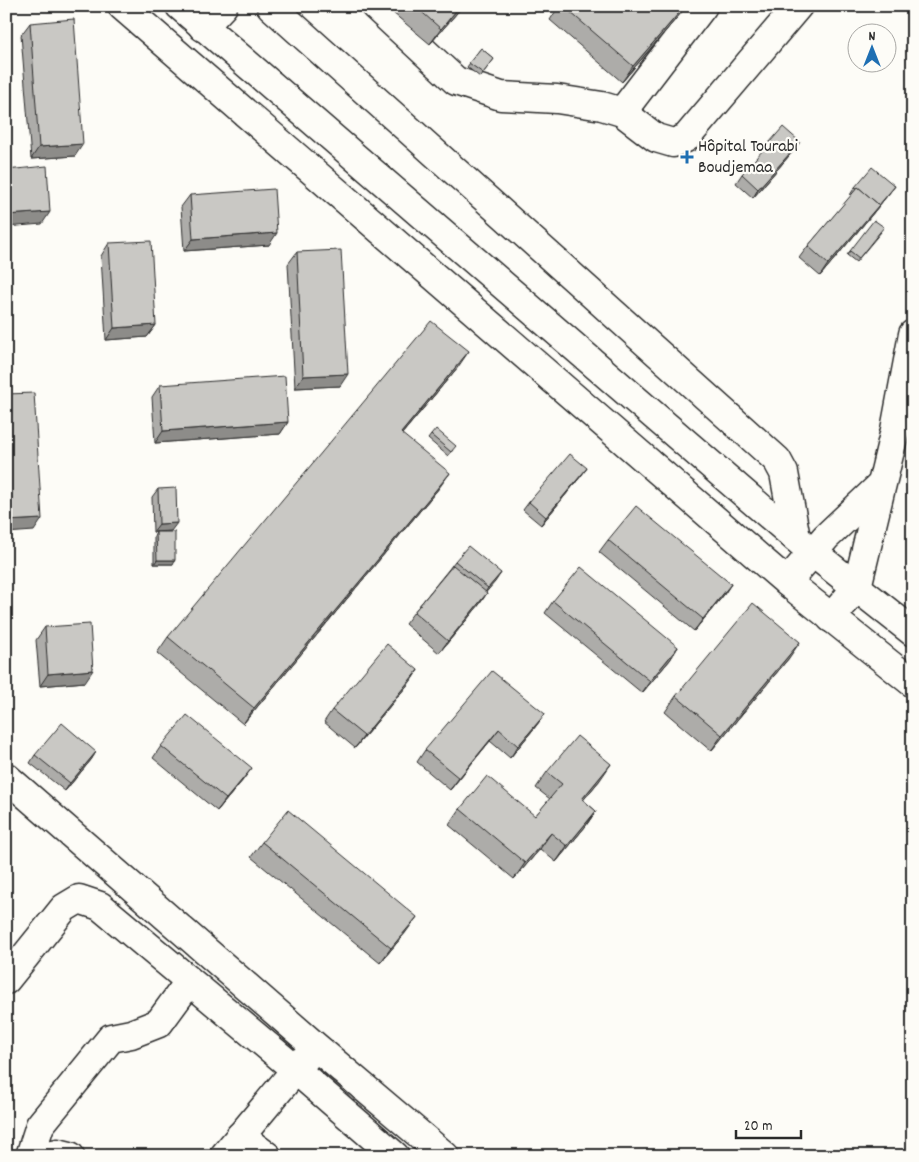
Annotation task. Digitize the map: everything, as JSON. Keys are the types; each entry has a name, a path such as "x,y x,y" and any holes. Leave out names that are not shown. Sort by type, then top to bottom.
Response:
{"street":[{"path":"122,6 787,582 913,683"},
{"path":"180,6 804,545 913,632"},
{"path":"203,27 223,6"},
{"path":"271,6 776,460 784,472 804,545"},
{"path":"375,6 456,81 500,96 557,99 602,106 622,112 656,138 673,143 686,138 798,6"},
{"path":"622,112 703,6"},
{"path":"831,618 857,587 880,485 895,430 913,334"},
{"path":"787,582 804,545 880,485"},
{"path":"6,777 315,1046 445,1156"},
{"path":"6,980 64,908 79,899 100,906 296,1070 395,1156"},
{"path":"30,1156 40,1125 111,1038 131,1034 159,1023 189,982"},
{"path":"267,1156 232,1146 315,1046"},
{"path":"43,1156 58,1152 70,1156"}],"building":[{"path":"6,6 9,6 10,26 6,26"},
{"path":"415,6 460,6 441,29"},
{"path":"563,6 685,6 633,66"},
{"path":"74,19 83,144 39,147 30,23"},
{"path":"481,48 494,59 483,73 469,63"},
{"path":"783,127 800,142 758,189 742,174"},
{"path":"47,166 50,212 6,215 6,170"},
{"path":"872,167 895,186 879,205 858,187 855,187"},
{"path":"858,187 879,205 828,264 808,246"},
{"path":"274,189 277,233 193,239 190,195"},
{"path":"874,220 884,227 859,258 850,251"},
{"path":"151,241 156,325 114,328 109,243"},
{"path":"341,250 348,374 303,376 297,252"},
{"path":"431,321 469,351 401,433 450,473 254,708 168,637"},
{"path":"285,376 288,422 163,431 160,385"},
{"path":"34,393 42,519 6,521 6,394"},
{"path":"436,429 456,446 451,452 431,435"},
{"path":"570,454 587,468 546,517 529,502"},
{"path":"176,488 177,523 159,524 158,489"},
{"path":"636,506 731,584 703,619 608,540"},
{"path":"156,532 175,532 175,560 157,560"},
{"path":"468,546 501,573 488,588 455,561"},
{"path":"6,560 8,583 6,583"},
{"path":"453,565 487,593 448,641 414,612"},
{"path":"581,567 678,647 650,681 553,601"},
{"path":"753,603 800,642 722,735 676,696"},
{"path":"90,624 93,670 48,674 45,627"},
{"path":"387,644 418,670 364,736 332,710"},
{"path":"492,671 545,714 518,746 499,729 459,778 425,750"},
{"path":"187,715 252,768 226,799 161,746"},
{"path":"62,723 96,752 70,783 35,755"},
{"path":"577,736 611,764 582,799 596,811 567,846 551,833 525,863 460,809 487,776 535,816 562,784 547,772"},
{"path":"288,810 417,917 391,948 262,842"}],"place":[{"name":"Hôpital Tourabi Boudjemaa","path":"687,157"}]}
